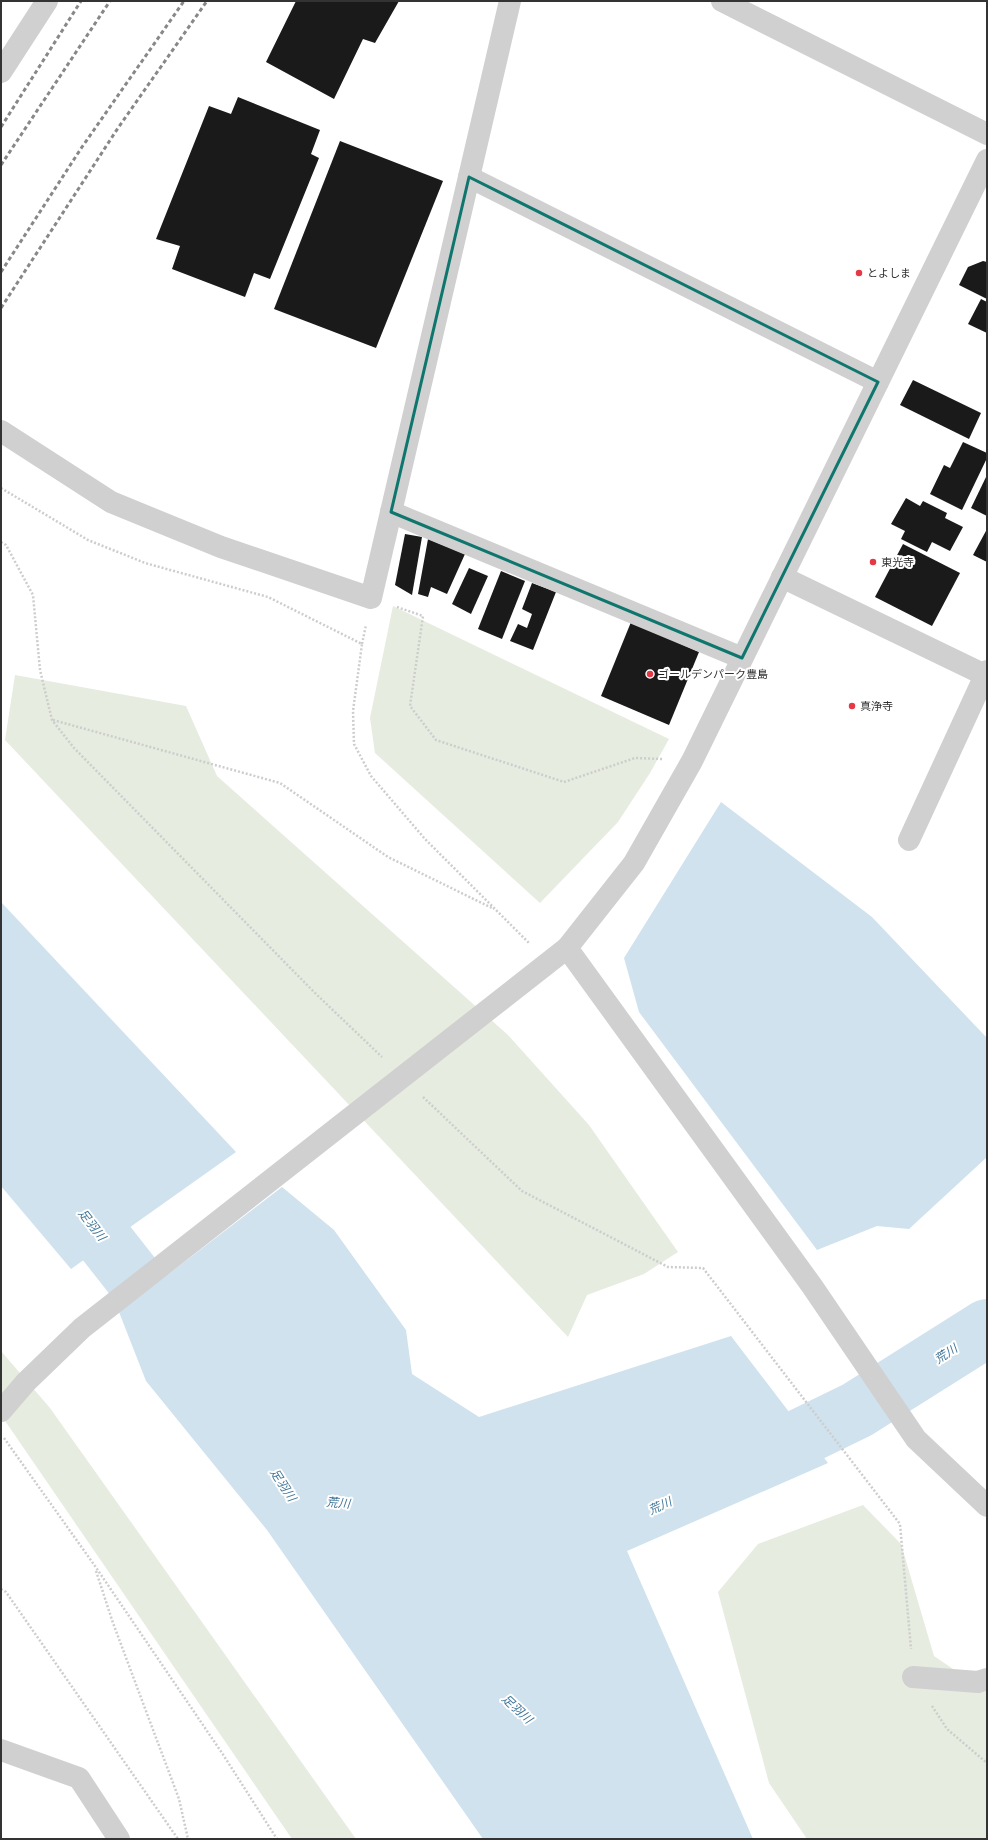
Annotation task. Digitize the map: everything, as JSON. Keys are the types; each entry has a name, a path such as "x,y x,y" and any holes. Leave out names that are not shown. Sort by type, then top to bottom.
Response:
{"street":[{"path":"1,72 46,1"},
{"path":"1,432 111,502 221,547 371,598 510,1"},
{"path":"722,1 987,134"},
{"path":"1,1411 26,1382 82,1328 567,948 634,863 692,761 987,160"},
{"path":"469,177 878,382"},
{"path":"391,512 742,658"},
{"path":"782,577 986,673 909,840"},
{"path":"567,948 812,1286 916,1438 987,1506"},
{"path":"913,1677 978,1682 987,1679"},
{"path":"1,1750 79,1778 120,1839"}],"path":[{"path":"1,488 88,540 145,563 268,597 362,644 353,711 354,744 371,776 426,840 532,946"},
{"path":"1,542 6,545 33,594 40,670 52,720 86,759 315,993 384,1059"},
{"path":"371,598 423,616 410,706 436,740 564,782 635,758 692,761"},
{"path":"52,720 280,783 388,857 497,911"},
{"path":"418,1092 522,1191 668,1267 703,1268 900,1524"},
{"path":"1,1434 95,1566 222,1753 277,1839"},
{"path":"95,1566 113,1623 179,1799 188,1839"},
{"path":"1,1589 6,1592 178,1839"}],"highlighted area":[{"path":"469,177 878,382 742,658 391,512"}],"shaded area":[{"path":"393,606 669,739 650,773 618,822 540,903 375,753 370,718"},
{"path":"15,675 186,706 217,776 508,1035 589,1125 678,1252 644,1274 587,1295 568,1337 5,740"},
{"path":"1,1351 50,1408 356,1839 292,1839 1,1415"},
{"path":"863,1505 901,1544 934,1656 987,1692 987,1839 807,1839 769,1783 718,1592 758,1544"}],"water":[{"path":"721,802 872,917 987,1038 987,1157 909,1229 877,1226 817,1250 639,1012 624,958"},
{"path":"1,902 236,1152 71,1269 1,1186"},
{"path":"282,1187 334,1230 406,1330 412,1374 479,1417 731,1336 828,1463 627,1551 753,1839 483,1839 267,1530 146,1381 119,1312"}],"building":[{"path":"296,1 399,1 375,43 363,39 334,99 266,62"},
{"path":"238,97 320,130 311,154 319,158 270,279 254,273 245,297 172,269 180,246 156,239 209,106 231,114"},
{"path":"340,141 443,181 376,348 274,309"},
{"path":"983,261 987,262 987,299 959,285 968,267"},
{"path":"981,299 987,302 987,333 968,324"},
{"path":"913,380 981,413 969,439 900,405"},
{"path":"963,442 987,453 987,458 962,510 930,494 944,465 950,468"},
{"path":"987,475 987,516 971,508"},
{"path":"906,498 920,506 923,501 947,513 945,518 963,527 950,551 932,542 927,552 901,539 905,531 891,524"},
{"path":"987,529 987,562 973,555"},
{"path":"405,534 422,537 412,595 395,585"},
{"path":"428,539 465,554 447,594 431,587 428,597 418,594"},
{"path":"903,544 960,573 932,626 875,597"},
{"path":"469,568 488,576 471,614 452,604"},
{"path":"501,571 525,581 502,639 478,629"},
{"path":"532,583 556,592 533,650 510,641 518,624 527,628 532,614 522,609"},
{"name":"ゴールデンパーク豊島","path":"631,622 699,652 669,725 601,696"}],"waterway":[{"name":"足羽川","path":"1,1109 181,1338"},
{"name":"荒川","path":"734,1470 857,1410 987,1328"}],"railway":[{"path":"1,127 81,1"},
{"path":"1,165 110,1"},
{"path":"1,272 82,147 184,1"},
{"path":"1,308 118,128 207,1"}],"place":[{"name":"とよしま","path":"859,273"},
{"name":"東光寺","path":"873,562"},
{"name":"ゴールデンパーク豊島","path":"650,674"},
{"name":"真浄寺","path":"852,706"}]}
